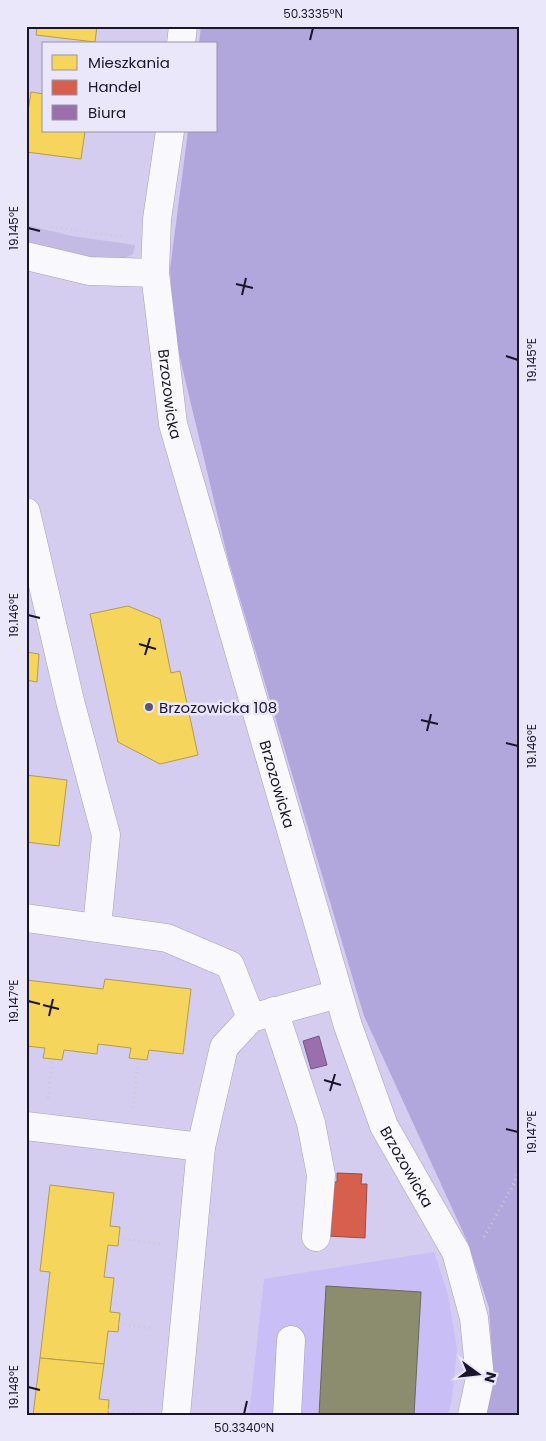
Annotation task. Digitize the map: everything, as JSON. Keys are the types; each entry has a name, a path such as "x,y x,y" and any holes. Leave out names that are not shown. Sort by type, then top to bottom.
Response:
{"street":[{"path":"181,42 183,26"},
{"name":"Brzozowicka","path":"170,132 157,219 155,273 173,424 338,994 384,1126 456,1252 474,1318 480,1378 472,1415"},
{"path":"26,256 89,270 155,273"},
{"path":"26,512 70,701 106,835 97,927"},
{"path":"26,918 167,938 230,965 263,1015 311,1123 321,1175 316,1237"},
{"path":"176,1415 200,1147 224,1047 263,1015 338,994"},
{"path":"35,1127 200,1147"},
{"path":"287,1415 291,1340"}],"path":[{"path":"42,226 130,238"},
{"path":"35,1127 52,1059"},
{"path":"129,1139 138,1059"},
{"path":"456,1252 483,1238 520,1169"},
{"path":"119,1238 192,1248"},
{"path":"108,1410 145,1415"}],"shaded area":[{"path":"201,26 520,26 520,1415 485,1415 494,1384 489,1308 468,1243 364,1016 228,559 174,333 170,269 188,132 218,132 218,42 199,42"},
{"path":"26,225 72,236 135,245 133,254 119,261 68,254 26,244"},
{"path":"434,1252 448,1295 457,1348 452,1399 448,1415 249,1415 264,1279"}],"building: Mieszkania":[{"path":"37,26 97,26 95,42 36,35"},
{"path":"31,92 42,94 42,132 85,132 81,159 26,152 26,124"},
{"name":"Brzozowicka 108","path":"128,606 160,619 171,673 180,671 198,755 160,764 118,742 90,614"},
{"path":"26,652 39,654 37,682 26,680"},
{"path":"26,775 67,780 59,846 26,842"},
{"path":"105,979 191,989 183,1054 149,1050 147,1060 129,1058 131,1048 98,1044 97,1054 64,1050 62,1060 43,1058 45,1048 26,1046 26,980 103,989"},
{"path":"50,1185 114,1193 110,1226 120,1227 118,1246 108,1245 104,1277 114,1278 110,1312 120,1313 118,1332 108,1331 104,1364 40,1358 50,1272 40,1271"},
{"path":"40,1358 104,1364 99,1399 109,1400 108,1415 33,1415"}],"building: Handel":[{"path":"337,1173 362,1174 361,1184 367,1184 365,1238 327,1236 331,1182 337,1182"}],"building: Biura":[{"path":"319,1036 327,1065 311,1069 303,1041"}],"building: Przemysł":[{"path":"326,1286 421,1292 414,1415 319,1415"}],"place":[{"name":"Brzozowicka 108","path":"149,707"}]}
